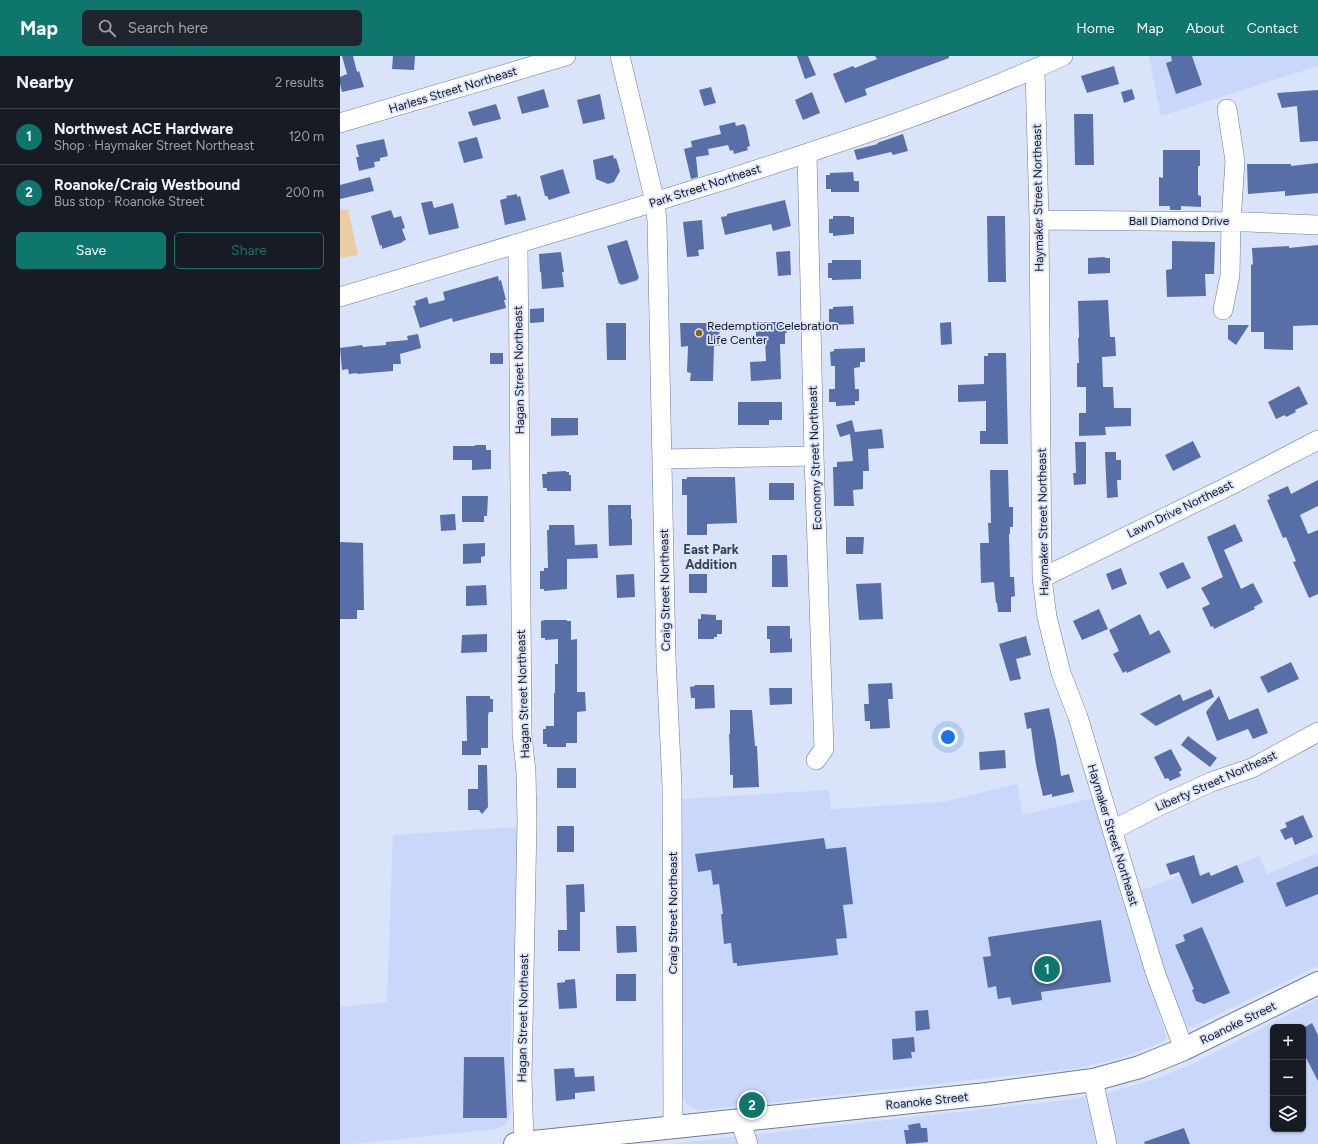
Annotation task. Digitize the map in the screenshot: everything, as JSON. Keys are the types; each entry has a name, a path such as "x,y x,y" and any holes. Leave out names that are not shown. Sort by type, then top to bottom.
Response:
{"main road":[{"name":"Roanoke Street","path":"520,1144 987,1094 1093,1080 1140,1067 1184,1049 1318,983"}],"street":[{"name":"Harless Street Northeast","path":"340,123 566,56"},
{"name":"Craig Street Northeast","path":"620,56 655,202 657,229 666,658 672,786 674,1127"},
{"name":"Park Street Northeast","path":"340,297 518,244 807,154 975,94 1063,56"},
{"name":"Haymaker Street Northeast","path":"1036,68 1039,220 1042,578 1047,617 1061,673 1078,717 1094,775 1113,830 1155,972 1184,1049"},
{"path":"1223,310 1230,275 1234,161 1227,109"},
{"name":"Economy Street Northeast","path":"807,154 814,456 824,749 816,760"},
{"name":"Ball Diamond Drive","path":"1039,220 1231,222 1318,225"},
{"name":"Hagan Street Northeast","path":"518,244 522,734 526,772 527,820 520,1144"},
{"name":"Lawn Drive Northeast","path":"1042,578 1318,440"},
{"path":"662,459 814,456"},
{"name":"Liberty Street Northeast","path":"1113,830 1198,788 1252,768 1318,732"},
{"path":"1093,1080 1107,1144"},
{"path":"740,1120 748,1144"}],"shaded area":[{"path":"1149,56 1318,56 1318,66 1161,116"},
{"path":"348,209 358,255 340,258 340,210"},
{"path":"1017,784 1023,815 1094,798 1118,871 1114,873 1166,1035 1163,1042 1120,1058 1079,1068 704,1110 695,1109 687,1104 682,1096 682,799 829,790 831,809 943,802"},
{"path":"519,827 517,961 512,983 510,1068 511,1111 509,1119 504,1125 497,1129 340,1144 340,1007 387,1002 393,835"},
{"path":"1318,853 1318,966 1192,1027 1188,1027 1172,995 1138,892 1199,868 1202,875 1209,872 1211,876 1259,856 1267,874"},
{"path":"1318,999 1318,1144 669,1144 1067,1100 1107,1093 1155,1079 1193,1064"}],"building":[{"path":"342,56 353,56 357,72 359,71 364,87 342,92 340,77 347,74"},
{"path":"393,56 415,56 414,70 392,69"},
{"path":"797,56 808,56 816,75 805,79"},
{"path":"875,56 949,56 949,58 865,89 867,95 845,103 833,74 853,66 855,68 877,59"},
{"path":"1171,56 1192,56 1202,85 1176,94 1166,63 1172,61"},
{"path":"1114,66 1119,84 1087,93 1081,76"},
{"path":"711,87 716,103 704,106 699,90"},
{"path":"544,89 549,107 522,114 517,97"},
{"path":"1132,89 1135,99 1124,103 1121,92"},
{"path":"1318,90 1318,141 1300,142 1297,106 1282,108 1277,93"},
{"path":"812,92 820,113 803,120 795,100"},
{"path":"600,94 605,119 583,124 577,100"},
{"path":"496,104 501,119 473,126 468,112"},
{"path":"1074,114 1093,114 1094,165 1075,165"},
{"path":"735,122 736,126 744,124 746,127 750,146 747,147 748,150 734,154 733,150 730,151 728,145 708,149 709,155 696,157 698,177 691,179 684,149 692,147 691,141 721,134 719,126"},
{"path":"903,134 908,151 893,155 891,152 857,160 854,150 878,144 877,143"},
{"path":"477,137 483,158 464,163 458,142"},
{"path":"384,139 388,156 380,158 380,161 374,162 375,167 359,171 356,157 359,157 356,145"},
{"path":"1163,150 1200,150 1200,166 1198,166 1198,195 1201,196 1201,207 1181,206 1181,210 1170,210 1170,206 1159,206 1159,177 1163,178"},
{"path":"613,155 614,159 616,158 620,171 614,182 608,184 596,179 593,160"},
{"path":"1318,163 1318,193 1285,196 1285,191 1248,194 1247,164 1291,164 1291,166"},
{"path":"563,169 570,193 549,200 547,196 545,196 540,176"},
{"path":"853,172 854,181 859,181 859,192 831,192 831,189 826,189 826,175 830,175 830,173"},
{"path":"370,177 374,191 340,199 340,185"},
{"path":"517,194 517,197 520,196 526,220 505,225 500,200 507,198 506,196"},
{"path":"785,200 791,226 773,231 771,224 725,235 721,217 727,216 727,214"},
{"path":"432,201 434,208 453,203 459,228 429,235 421,203"},
{"path":"391,210 394,218 401,216 405,228 402,229 406,240 382,249 382,245 380,246 371,216"},
{"path":"833,216 854,217 854,234 833,236 833,233 829,233 829,219 833,219"},
{"path":"987,216 1005,216 1006,282 988,282"},
{"path":"702,220 704,249 698,250 699,256 687,257 683,222"},
{"path":"627,240 639,278 637,279 638,280 621,285 620,283 619,284 607,246"},
{"path":"1172,241 1215,242 1214,274 1205,274 1206,296 1167,297 1166,270 1172,269"},
{"path":"1318,245 1318,325 1293,326 1293,350 1264,349 1264,332 1251,332 1252,248 1289,246 1289,248"},
{"path":"790,251 791,275 778,276 776,252"},
{"path":"561,252 564,272 562,272 564,287 542,289 539,254"},
{"path":"1088,258 1110,258 1110,273 1088,274"},
{"path":"832,260 861,260 861,279 832,280 832,278 828,278 828,263 832,263"},
{"path":"498,276 499,281 501,280 506,300 504,300 506,308 453,322 452,318 420,328 413,306 416,305 415,301 427,297 429,304 445,300 443,292"},
{"path":"1108,300 1110,337 1115,337 1116,356 1102,357 1103,387 1113,387 1114,408 1131,408 1131,426 1105,427 1106,435 1079,436 1079,413 1086,413 1086,387 1077,387 1077,363 1079,363 1078,301"},
{"path":"853,306 854,324 834,325 834,322 829,322 829,309 833,309 833,307"},
{"path":"544,308 544,322 530,323 530,309"},
{"path":"756,322 787,323 785,344 780,344 781,379 751,381 750,362 766,361 765,338 756,338"},
{"path":"951,322 952,344 941,345 940,323"},
{"path":"606,323 626,323 626,360 607,360"},
{"path":"680,323 719,323 720,346 714,346 713,381 690,381 691,373 687,372 688,346 681,347"},
{"path":"1228,325 1249,325 1236,345 1228,339"},
{"path":"418,334 421,348 400,354 401,364 393,364 393,371 349,374 348,369 342,370 340,348 362,345 363,347 386,345 386,342 408,340 407,336"},
{"path":"865,348 865,362 860,362 860,367 854,368 855,389 859,389 859,401 855,401 855,405 836,406 836,402 829,402 829,389 835,389 835,366 831,366 830,352 834,351 834,349"},
{"path":"490,353 503,353 503,364 490,364"},
{"path":"988,353 1006,353 1008,444 980,444 980,431 986,431 986,401 958,402 958,385 984,384 984,356 988,356"},
{"path":"1299,386 1308,404 1295,410 1296,412 1286,417 1285,415 1276,419 1268,402"},
{"path":"738,402 782,402 782,420 769,420 769,425 738,425"},
{"path":"551,418 578,418 578,435 551,436"},
{"path":"852,420 855,432 882,429 884,448 868,449 869,471 863,471 863,489 853,490 854,506 834,506 833,467 837,467 837,462 853,461 850,434 840,437 836,425"},
{"path":"1193,441 1201,457 1173,471 1165,455"},
{"path":"1075,442 1086,442 1086,484 1074,485 1073,473 1076,473"},
{"path":"486,445 486,450 491,450 491,469 472,470 472,460 453,460 453,446"},
{"path":"1105,452 1116,452 1116,460 1121,460 1121,480 1117,480 1118,497 1107,498"},
{"path":"990,470 1008,470 1009,507 1013,507 1013,527 1010,527 1009,534 1010,577 1014,577 1015,596 1011,597 1011,612 998,612 994,582 981,583 980,543 989,543 988,523 991,523"},
{"path":"547,472 569,472 569,475 571,475 571,491 547,491 547,488 543,488 542,474 547,474"},
{"path":"687,477 735,477 737,523 707,524 707,535 687,535 687,495 682,495 682,479 687,479"},
{"path":"1318,480 1318,506 1300,515 1308,534 1318,530 1318,594 1309,598 1293,562 1296,561 1286,537 1283,538 1267,500 1270,499 1268,495 1288,486 1291,494"},
{"path":"769,483 794,483 794,500 769,500"},
{"path":"462,496 488,496 487,516 484,516 484,522 462,522"},
{"path":"608,505 631,505 632,545 609,546"},
{"path":"455,514 456,530 441,531 440,515"},
{"path":"1235,524 1243,541 1224,550 1241,589 1253,583 1263,602 1254,607 1255,609 1214,629 1213,626 1211,627 1202,608 1210,604 1201,588 1223,577 1207,537"},
{"path":"549,525 574,525 575,545 597,544 598,558 567,559 567,589 544,591 544,589 540,589 540,571 544,571 544,568 548,568 547,530 549,530"},
{"path":"846,537 864,537 863,554 846,554"},
{"path":"340,542 363,543 364,610 357,610 357,619 340,619"},
{"path":"485,543 485,556 481,557 481,563 463,564 463,544"},
{"path":"772,555 787,555 788,587 772,587"},
{"path":"1183,562 1191,578 1167,589 1159,573"},
{"path":"1121,568 1127,584 1112,590 1106,574"},
{"path":"634,574 635,597 617,598 616,575"},
{"path":"689,574 707,574 707,593 689,593"},
{"path":"881,583 883,619 859,620 856,584"},
{"path":"486,585 487,605 466,606 466,586"},
{"path":"1099,609 1108,629 1082,640 1073,621"},
{"path":"701,614 716,615 716,620 722,620 722,634 717,634 717,637 714,637 714,639 698,639 698,619 701,619"},
{"path":"1140,614 1150,635 1159,630 1171,652 1127,673 1126,671 1123,673 1113,654 1119,651 1109,630"},
{"path":"541,621 571,621 571,640 577,639 577,692 585,692 586,711 577,712 577,743 566,743 566,747 547,747 547,744 543,744 543,729 546,729 546,726 554,726 555,664 558,664 558,639 545,640 545,638 541,638"},
{"path":"767,626 790,626 792,652 770,653 770,639 767,639"},
{"path":"487,634 487,652 461,653 462,635"},
{"path":"1026,636 1031,655 1016,659 1021,679 1010,681 999,644"},
{"path":"1291,662 1299,679 1268,693 1260,677"},
{"path":"892,683 893,699 888,699 890,728 870,729 870,721 865,721 864,704 869,704 868,684"},
{"path":"695,685 714,685 715,708 695,709 695,698 691,698 690,687"},
{"path":"769,688 792,688 792,704 770,705"},
{"path":"1211,689 1214,697 1156,726 1140,714 1180,694 1183,701"},
{"path":"466,696 490,696 490,699 493,699 493,712 489,712 488,715 488,748 481,748 481,755 462,755 462,741 467,741"},
{"path":"1219,696 1229,720 1258,708 1268,733 1253,739 1248,729 1217,741 1206,712"},
{"path":"1049,708 1061,776 1069,774 1074,792 1052,797 1052,794 1043,796 1036,765 1031,728 1027,729 1024,713"},
{"path":"730,710 752,710 755,746 757,746 759,787 733,788 733,775 730,775"},
{"path":"1188,736 1217,758 1210,767 1181,745"},
{"path":"1171,749 1182,770 1179,772 1181,776 1170,781 1168,778 1165,779 1154,757"},
{"path":"1005,750 1006,768 980,770 979,752"},
{"path":"478,765 487,765 488,807 482,814 479,810 468,810 468,789 478,789"},
{"path":"557,768 576,768 576,788 557,788"},
{"path":"1303,815 1313,837 1295,845 1292,837 1285,840 1280,830 1287,827 1285,823"},
{"path":"557,826 574,826 574,852 557,852"},
{"path":"824,838 826,849 846,847 853,904 843,905 847,938 836,939 838,955 737,966 737,963 733,963 731,943 724,944 721,914 723,914 719,884 713,885 711,870 698,872 695,854"},
{"path":"1194,855 1200,876 1209,872 1211,876 1237,865 1244,882 1192,904 1179,872 1170,875 1166,864"},
{"path":"1318,866 1318,894 1286,907 1276,883"},
{"path":"584,884 585,912 580,912 580,951 558,951 558,930 567,930 566,885"},
{"path":"1101,920 1111,982 1041,992 1042,1000 1012,1005 1010,997 998,999 996,986 988,988 983,957 991,956 988,937"},
{"path":"616,926 636,926 637,952 617,953"},
{"path":"1202,927 1230,993 1204,1004 1196,1001 1192,990 1194,989 1175,945 1185,941 1183,935"},
{"path":"616,974 636,974 636,1001 616,1001"},
{"path":"575,979 577,1008 559,1009 557,983"},
{"path":"928,1010 930,1029 916,1031 915,1011"},
{"path":"1312,1023 1318,1035 1318,1081 1306,1058 1306,1026"},
{"path":"914,1037 915,1052 911,1052 912,1058 893,1060 892,1039"},
{"path":"464,1057 504,1057 507,1118 463,1118"},
{"path":"574,1068 575,1077 594,1076 595,1091 575,1093 575,1099 556,1101 554,1069"},
{"path":"920,1123 921,1128 927,1128 928,1142 906,1144 904,1130 909,1130 908,1125"},
{"path":"1184,1128 1190,1144 1145,1144 1144,1142"}],"place":[{"name":"Redemption Celebration Life Center","path":"699,333"},
{"name":"Northwest ACE Hardware","path":"1047,969"},
{"name":"Roanoke/Craig Westbound","path":"752,1105"}],"district":[{"name":"East Park Addition","path":"711,556"}]}
